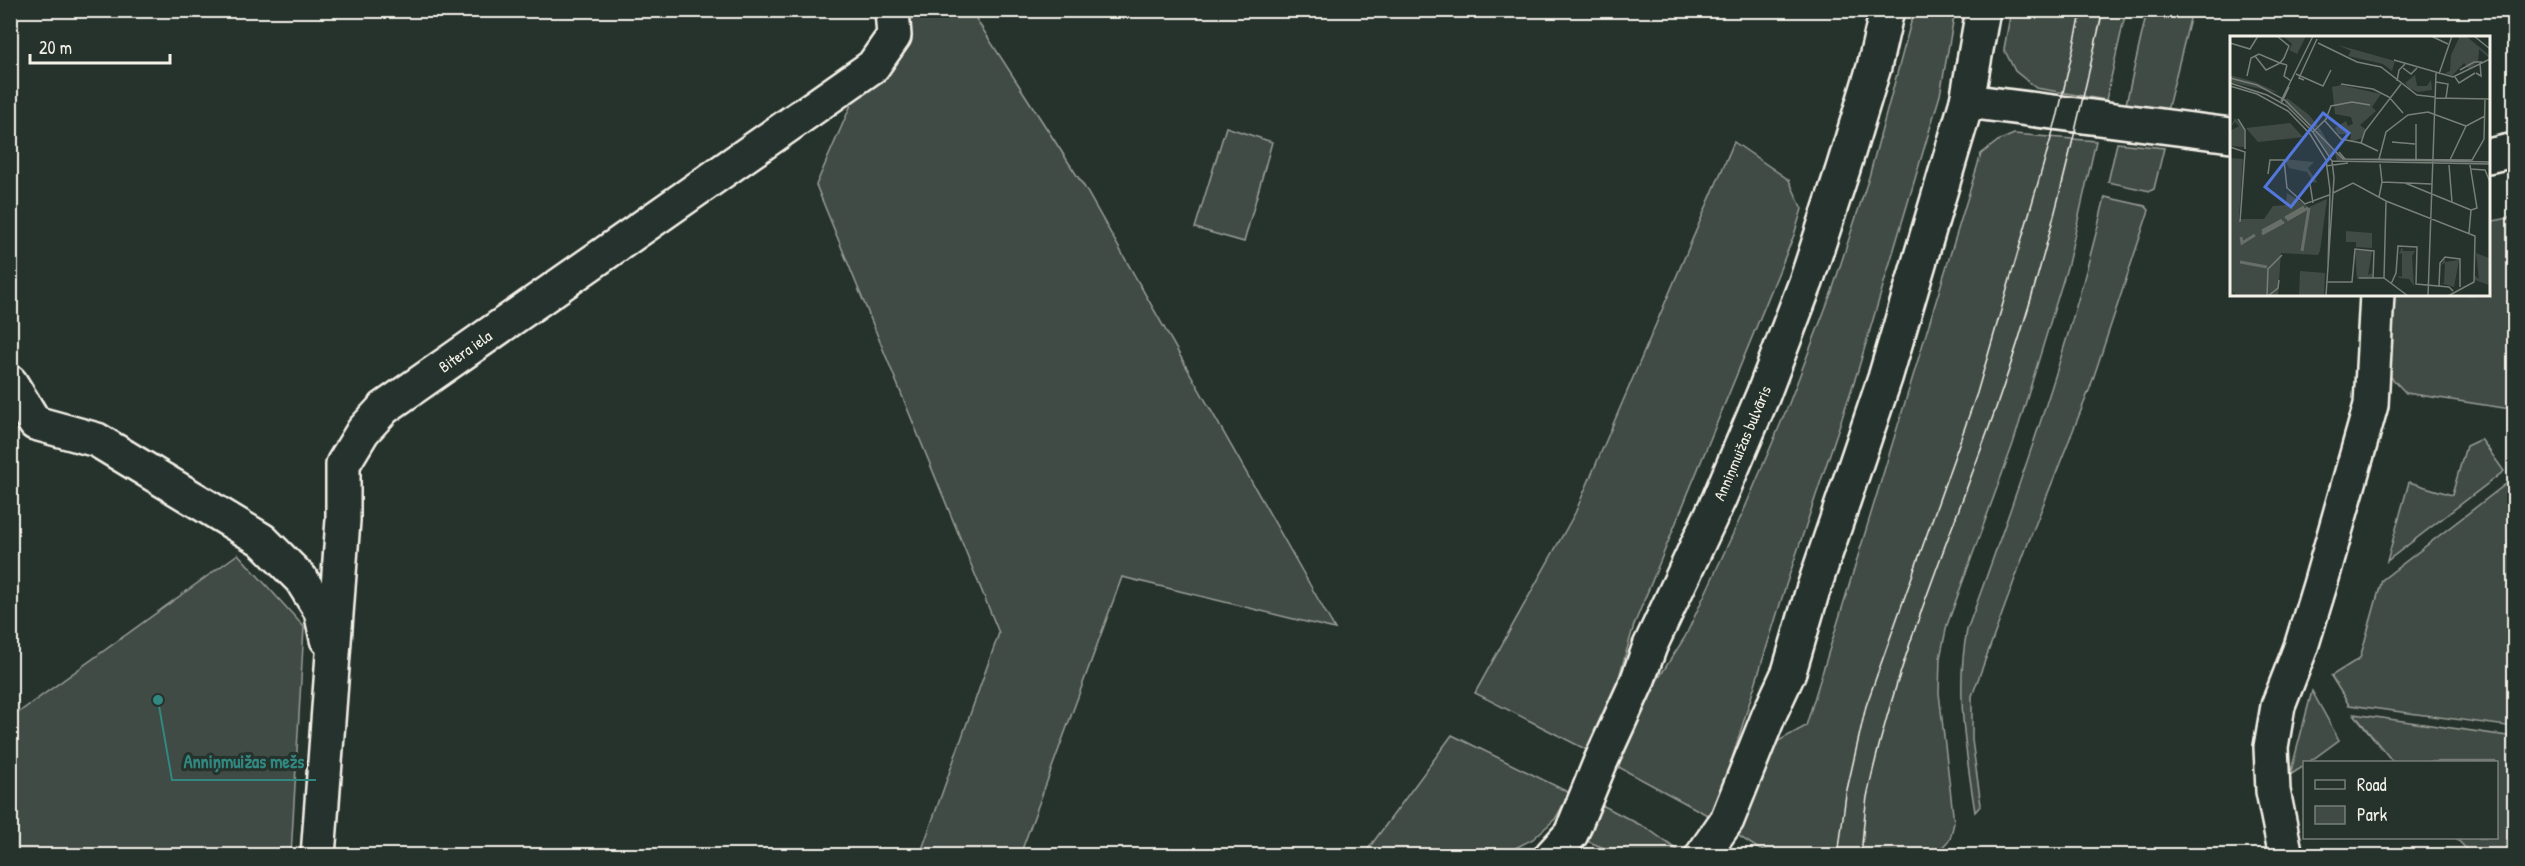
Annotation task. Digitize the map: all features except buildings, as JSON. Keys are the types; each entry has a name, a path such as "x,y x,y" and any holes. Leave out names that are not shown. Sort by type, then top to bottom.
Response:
{"street":[{"name":"Bitera iela","path":"318,855 343,520 343,464 363,431 384,408 873,66 894,36 892,10"},
{"name":"Anniņmuižas bulvāris","path":"1551,855 1571,834 1637,682 1650,646 1719,499 1762,395 1806,282 1843,169 1874,67 1887,10"},
{"path":"1702,855 1727,820 1769,715 1789,672 1812,593 1885,378 1967,101 1983,10"},
{"path":"1967,101 2230,135"},
{"path":"2489,156 2514,150"},
{"path":"2286,855 2273,791 2271,747 2274,726 2278,706 2301,646 2320,585 2371,405 2377,296"},
{"path":"10,382 35,423 97,440 261,540 302,579 321,611 331,661"}],"green space":[{"path":"892,11 971,11 1085,188 1335,629 1122,577 1020,855 920,855 999,633 816,185"},
{"path":"1914,11 1955,11 1940,95 1858,370 1786,585 1718,802 1709,816 1613,764 1653,687 1685,637 1744,510 1788,406 1832,291 1869,177"},
{"path":"2011,11 2126,11 2106,100 2036,88 2015,71 2004,49"},
{"path":"2147,11 2192,11 2167,111 2126,104"},
{"path":"1226,127 1272,142 1244,242 1195,228"},
{"path":"2014,134 2096,141 2068,264 2013,444 1947,625 1940,658 1939,693 1954,823 1950,839 1935,855 1781,856 1759,849 1737,835 1756,792 1771,745 1806,726 1981,154 1998,141"},
{"path":"1734,142 1789,180 1802,209 1794,235 1634,625 1615,691 1587,750 1475,693 1575,513"},
{"path":"2117,143 2164,148 2154,189 2150,191 2108,182"},
{"path":"2105,197 2145,206 2149,210 2090,388 2028,543 1972,696 1972,740 1981,805 1975,812 1965,744 1962,699 1967,630 2060,362"},
{"path":"2514,217 2514,402 2504,408 2406,393 2387,373 2392,296 2489,296 2489,222"},
{"path":"2481,439 2504,471 2387,561 2409,482 2452,495 2466,446"},
{"path":"2511,480 2514,488 2512,599 2514,727 2349,705 2331,676 2360,658 2382,580"},
{"path":"238,554 304,627 291,855 11,855 11,718"},
{"path":"2312,691 2339,740 2310,761 2303,761 2303,767 2290,775"},
{"path":"2354,714 2514,737 2514,855 2472,855 2457,839 2498,839 2498,761 2392,761"},
{"path":"1452,735 1570,793 1555,819 1533,839 1502,855 1363,856"},
{"path":"1598,803 1648,829 1680,852 1677,855 1621,855 1587,841"}],"tram line":[{"path":"1838,856 1846,794 1866,706 1977,393 2058,114 2082,10"},
{"path":"1861,856 1867,797 1893,697 1997,405 2028,308 2068,160 2103,10"}],"place":[{"name":"Anniņmuižas mežs","path":"158,700"}]}
